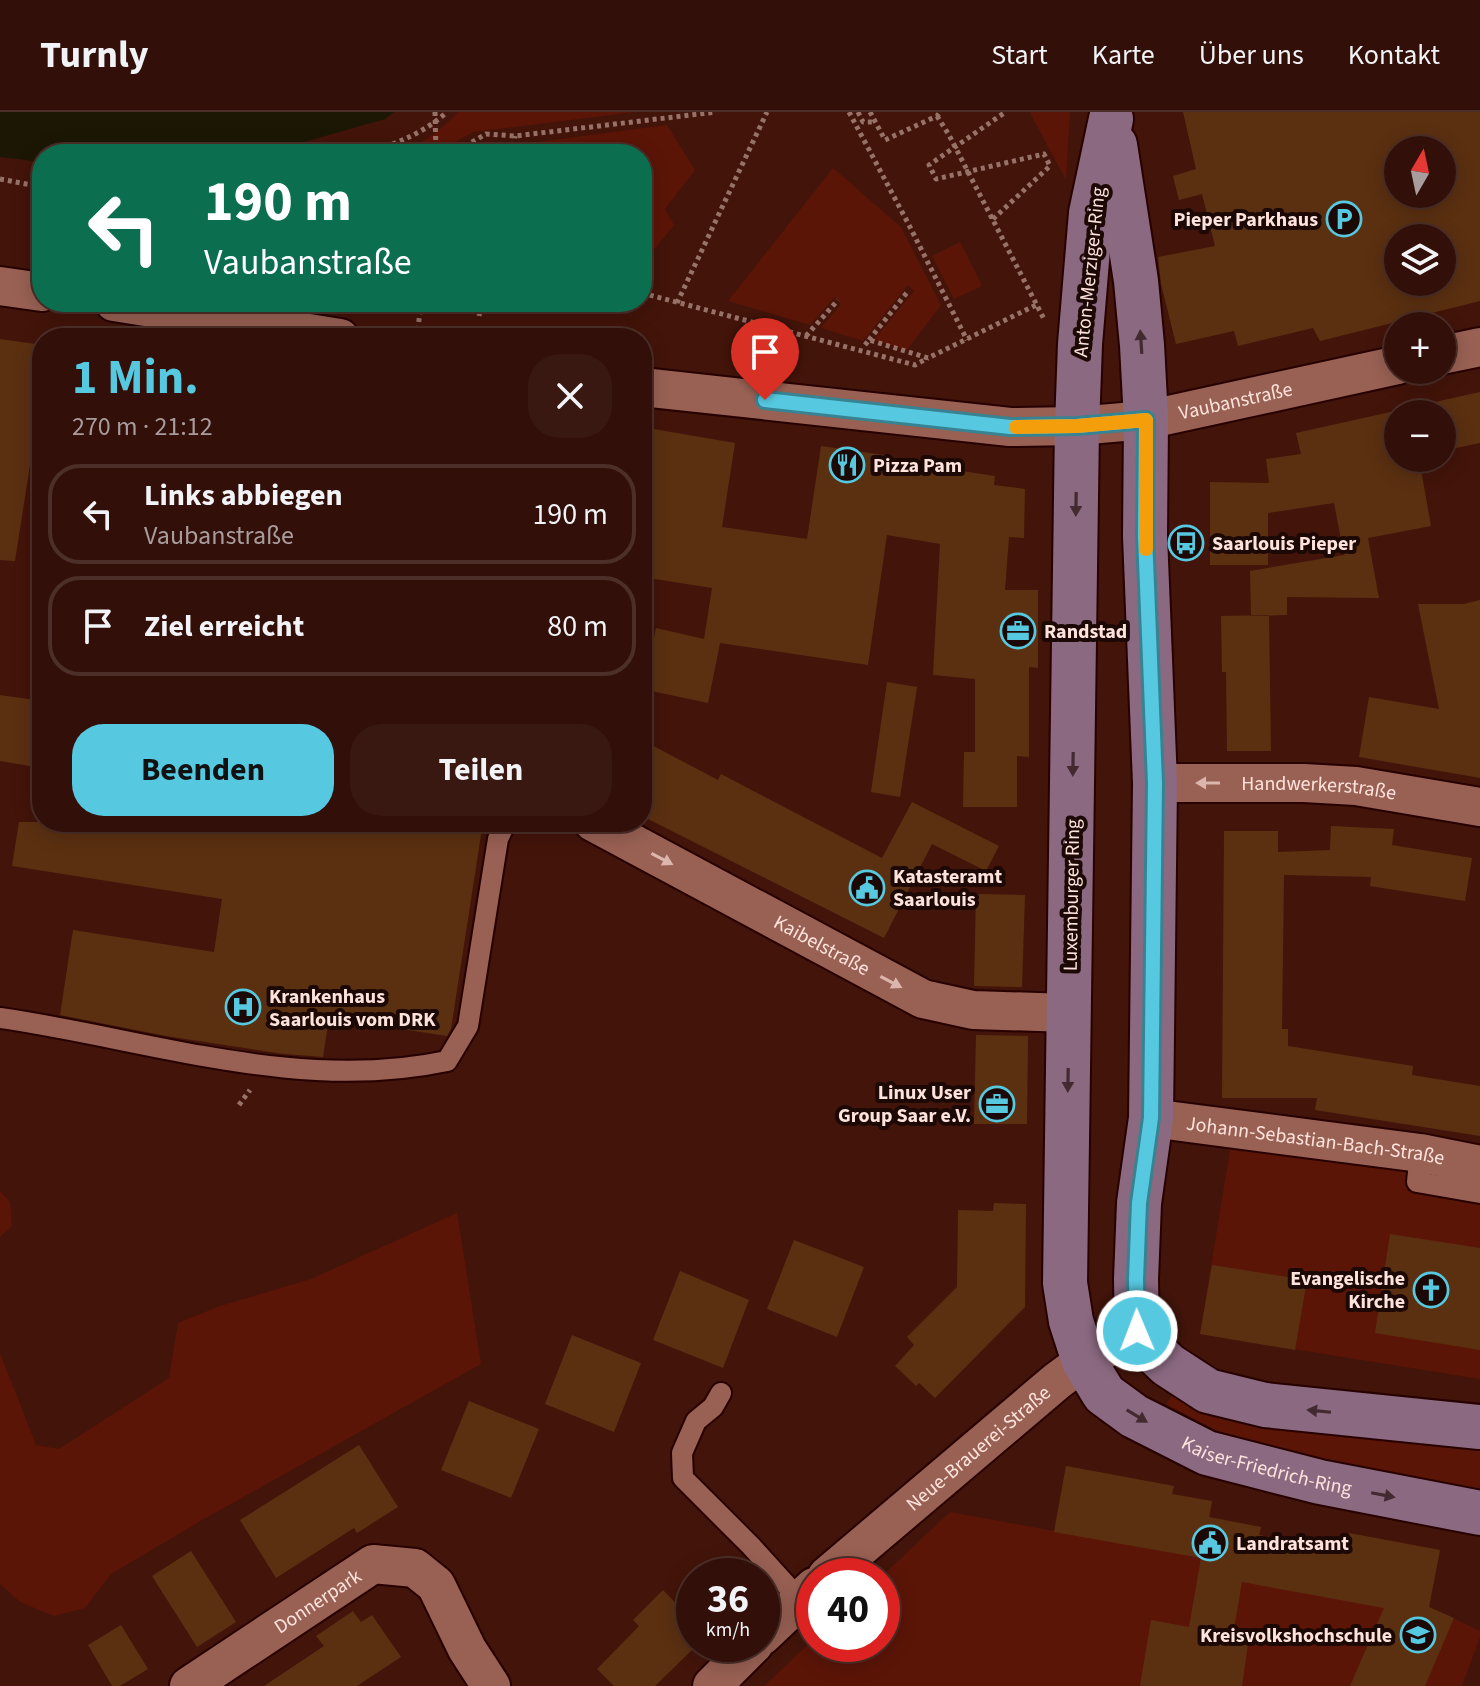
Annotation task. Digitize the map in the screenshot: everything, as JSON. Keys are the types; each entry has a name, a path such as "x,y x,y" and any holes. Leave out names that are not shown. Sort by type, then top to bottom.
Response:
{"street":[{"name":"Anton-Merziger-Ring","path":"1113,114 1136,281 1146,420"},
{"name":"Anton-Merziger-Ring","path":"1077,426 1091,213 1113,114"},
{"path":"0,286 32,291"},
{"path":"151,312 206,327"},
{"path":"1456,352 1480,347"},
{"name":"Vaubanstraße","path":"652,388 1010,427 1077,426 1146,420 1384,368"},
{"path":"1146,420 1145,536 1155,783 1151,1118 1139,1203 1137,1331 1168,1365 1208,1391 1265,1405 1480,1427"},
{"name":"Luxemburger Ring","path":"1077,426 1065,1283 1071,1321 1084,1361"},
{"name":"Handwerkerstraße","path":"1155,783 1356,786 1480,807"},
{"name":"Kaibelstraße","path":"612,832 923,999 973,1010 1069,1013"},
{"name":"Johann-Sebastian-Bach-Straße","path":"1151,1118 1420,1153 1480,1165"},
{"name":"Neue-Brauerei-Straße","path":"847,1558 1057,1381 1084,1361 1137,1331"},
{"name":"Kaiser-Friedrich-Ring","path":"1084,1361 1104,1394 1134,1416 1207,1453 1320,1482 1480,1513"},
{"name":"Donnerpark","path":"189,1686 373,1564 415,1568 436,1585 467,1649 491,1686"},
{"name":"Neue-Brauerei-Straße","path":"780,1619 796,1603"},
{"path":"712,1686 736,1662"}],"lane":[{"path":"0,1018 274,1067 375,1071 447,1061 468,1026 501,832"},
{"path":"1420,1153 1417,1182 1480,1193"},
{"path":"721,1393 713,1407 696,1421 682,1453 683,1478 751,1546 796,1576"}],"path":[{"path":"435,112 436,144"},
{"path":"390,144 416,135 447,112"},
{"path":"468,144 486,134 515,136 668,114 716,112"},
{"path":"677,303 767,112"},
{"path":"849,112 967,340"},
{"path":"858,112 863,122 875,122"},
{"path":"870,112 885,140 939,114 1050,330"},
{"path":"993,219 1050,166 1044,154 936,179 929,165 1004,112"},
{"path":"514,144 515,136"},
{"path":"0,179 32,185"},
{"path":"909,290 867,342 928,358"},
{"path":"652,296 915,365 1036,305"},
{"path":"806,336 838,300"},
{"path":"479,316 480,312"}],"shaded area":[{"path":"0,112 394,112 385,119 297,144 32,144 32,161 0,157"},
{"path":"458,112 635,112 473,132 452,144 418,144 443,127"},
{"path":"1031,112 1070,112 1066,180 1031,115"},
{"path":"667,125 695,170 665,209 674,225 652,252 652,144 529,143"},
{"path":"833,168 901,227 941,305 907,350 874,340 914,291 908,285 863,341 821,328 841,304 835,297 810,325 728,301"},
{"path":"960,242 982,286 954,299 932,256"},
{"path":"1231,1144 1480,1183 1480,1379 1200,1334"},
{"path":"0,1191 10,1202 12,1226 0,1237"},
{"path":"457,1213 481,1364 111,1574 85,1608 54,1616 20,1602 0,1584 0,1353 36,1445 59,1449 169,1378 178,1323 217,1307 311,1279"},
{"path":"1173,1394 1480,1440 1480,1491 1312,1462 1229,1437 1166,1404"},
{"path":"1066,1466 1174,1486 1172,1494 1212,1501 1210,1518 1261,1527 1260,1535 1345,1551 1349,1533 1440,1550 1429,1607 1480,1631 1480,1637 1462,1686 764,1686 796,1656 796,1662 900,1662 900,1559 950,1512 1054,1531"}],"building":[{"name":"Pieper Parkhaus","path":"1183,112 1480,112 1480,301 1436,312 1384,312 1384,325 1320,341 1313,328 1238,346 1234,331 1176,344 1161,284 1158,257 1215,246 1202,194 1179,200 1173,176 1196,169"},
{"path":"0,339 32,344 32,452 15,561 0,560"},
{"path":"1480,392 1480,443 1456,448 1456,400 1444,400"},
{"path":"1384,413 1384,472 1421,472 1431,526 1368,538 1379,598 1287,597 1287,615 1251,616 1250,571 1344,555 1334,503 1268,513 1268,565 1210,565 1210,482 1269,483 1266,459 1301,454 1296,433"},
{"path":"654,429 735,443 722,527 807,539 821,446 995,476 994,485 1025,489 1024,538 1009,537 1005,590 1038,590 1038,668 1029,667 1029,757 1017,756 1017,807 963,807 964,752 975,752 975,679 933,675 940,544 887,535 868,665 720,643 708,703 652,691 652,647 656,628 704,639 712,588 652,579"},
{"path":"1480,600 1480,778 1359,757 1369,697 1439,709 1418,604 1464,604"},
{"path":"1269,615 1271,751 1227,751 1226,672 1222,672 1221,616"},
{"path":"887,682 917,687 900,797 871,792"},
{"path":"0,695 32,700 32,766 0,761"},
{"path":"652,745 718,780 721,774 882,858 912,802 999,846 986,871 932,844 884,938 652,821"},
{"path":"19,822 32,822 32,832 481,832 451,1029 447,1036 329,1018 323,1057 166,1036 60,1015 73,930 214,952 222,899 12,866"},
{"path":"1331,826 1394,829 1392,845 1472,858 1465,901 1370,886 1371,877 1284,875 1282,1029 1288,1029 1288,1046 1413,1066 1412,1075 1480,1086 1480,1136 1315,1110 1317,1098 1222,1098 1224,831 1278,831 1278,852 1330,850"},
{"path":"976,894 1025,895 1022,987 974,986"},
{"path":"976,1035 1028,1036 1027,1124 974,1124"},
{"path":"994,1203 1026,1204 1025,1307 935,1398 919,1383 916,1386 895,1366 914,1345 907,1337 957,1287 958,1210 993,1211"},
{"name":"Evangelische Kirche","path":"1390,1234 1480,1248 1480,1350 1375,1333"},
{"path":"794,1240 864,1267 837,1337 767,1309"},
{"path":"1212,1265 1307,1280 1295,1350 1200,1334"},
{"path":"680,1271 749,1300 723,1368 653,1340"},
{"path":"572,1335 641,1363 614,1432 545,1404"},
{"path":"469,1401 539,1429 511,1498 441,1470"},
{"path":"359,1445 398,1507 357,1533 354,1528 276,1578 240,1520"},
{"path":"1066,1466 1174,1486 1172,1494 1212,1501 1209,1517 1261,1527 1259,1535 1345,1551 1349,1533 1440,1550 1429,1607 1454,1618 1425,1686 1350,1686 1384,1608 1242,1582 1233,1635 1249,1637 1242,1686 1140,1686 1151,1620 1189,1627 1201,1558 1054,1532"},
{"path":"191,1551 236,1622 197,1647 152,1576"},
{"path":"663,1590 676,1603 676,1662 680,1662 655,1686 614,1686 597,1669 639,1626 633,1620"},
{"path":"353,1611 361,1622 372,1615 401,1657 357,1686 264,1686 324,1646 316,1636"},
{"path":"121,1625 148,1669 120,1686 112,1686 88,1645"}],"slow traffic":[{"path":"1016,427 1146,420 1146,549"}],"place":[{"name":"Pieper Parkhaus","path":"1344,219"},
{"name":"Pizza Pam","path":"847,465"},
{"name":"Saarlouis Pieper","path":"1186,543"},
{"name":"Randstad","path":"1018,631"},
{"name":"Katasteramt Saarlouis","path":"867,888"},
{"name":"Krankenhaus Saarlouis vom DRK","path":"243,1007"},
{"name":"Linux User Group Saar e.V.","path":"997,1104"},
{"name":"Evangelische Kirche","path":"1431,1290"},
{"name":"Landratsamt","path":"1210,1543"},
{"name":"Kreisvolkshochschule","path":"1418,1635"}],"route":[{"path":"765,400 1010,427 1077,426 1146,420 1145,536 1155,783 1151,1118 1139,1203 1137,1331"}]}
